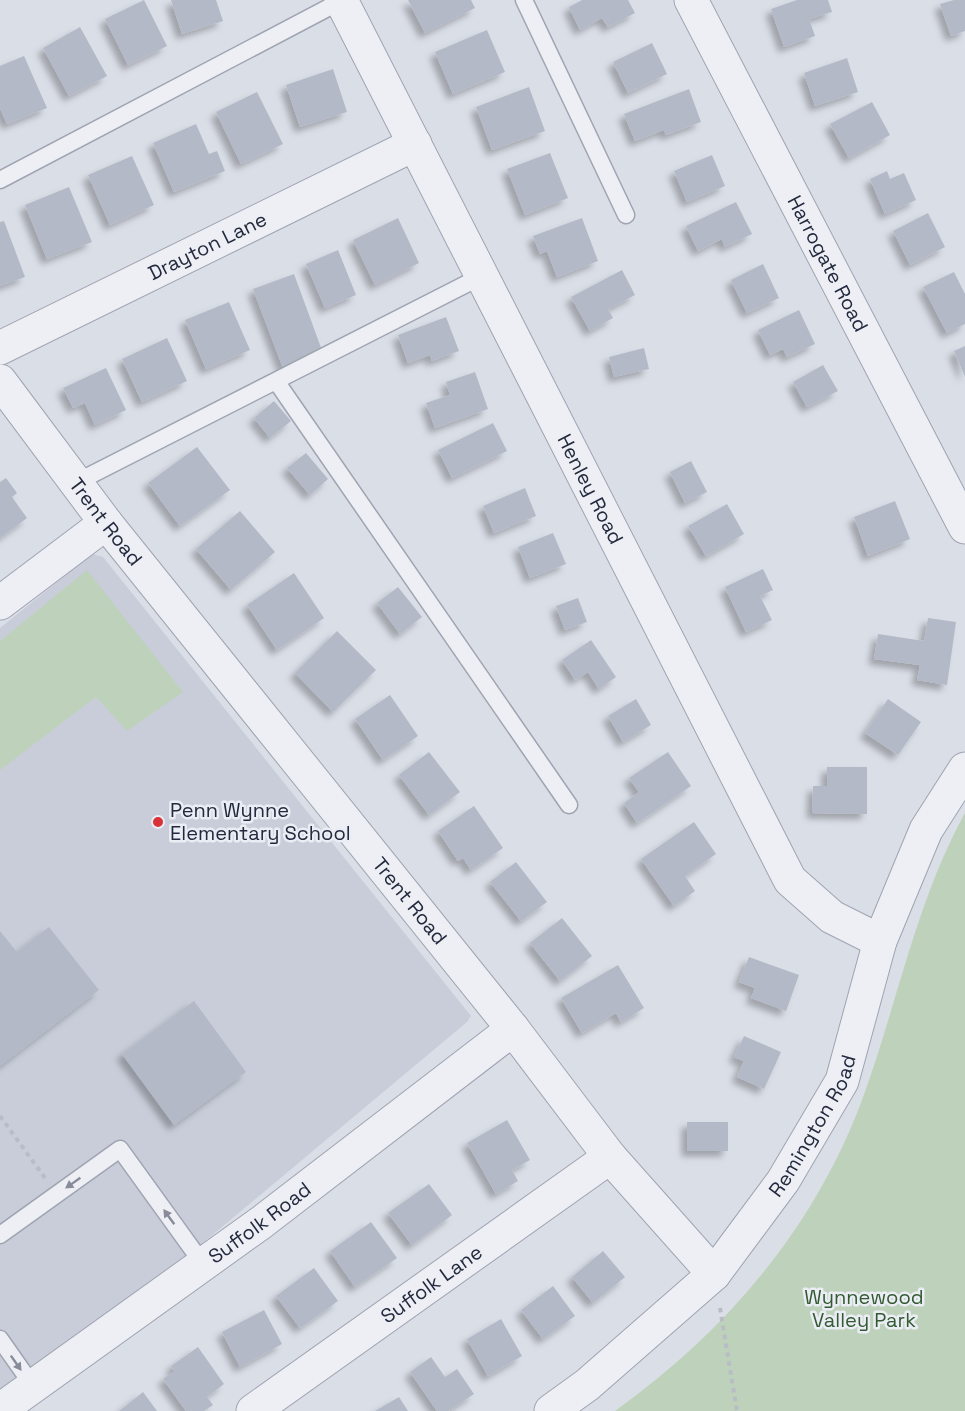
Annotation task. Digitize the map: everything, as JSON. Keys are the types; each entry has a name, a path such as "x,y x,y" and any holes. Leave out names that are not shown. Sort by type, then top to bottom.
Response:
{"street":[{"name":"Henley Road","path":"341,0 480,277 790,880 832,917 880,941"},
{"name":"Harrogate Road","path":"692,0 965,527"},
{"name":"Drayton Lane","path":"0,348 415,144"},
{"name":"Trent Road","path":"0,381 106,523 513,1029 610,1157 714,1274"},
{"path":"0,603 106,523"},
{"name":"Remington Road","path":"551,1411 587,1385 714,1274 783,1180 842,1081 880,941 926,830 965,769"},
{"name":"Suffolk Road","path":"0,1410 203,1264 513,1029"},
{"name":"Suffolk Lane","path":"253,1411 610,1157"}],"lane":[{"path":"0,180 341,0"},
{"path":"524,0 626,215"},
{"path":"75,483 480,277"},
{"path":"276,381 568,805"},
{"path":"0,1235 120,1149 203,1264"},
{"path":"0,1339 33,1386"}],"path":[{"path":"0,1116 57,1195"},
{"path":"714,1274 737,1411"}],"shaded area":[{"name":"Penn Wynne Elementary School","path":"92,554 103,557 471,1016 467,1022 155,1283 0,1396 0,628"}],"green space":[{"path":"87,570 183,692 127,731 96,697 0,770 0,641"},
{"name":"Wynnewood Valley Park","path":"965,813 965,1411 615,1411 657,1379 733,1307 767,1268 797,1226 824,1182 848,1135 867,1086 910,947 934,879"}],"building":[{"path":"144,0 167,46 128,65 105,19"},
{"path":"171,0 216,0 223,21 182,34"},
{"path":"408,0 471,0 475,8 425,33"},
{"path":"582,0 628,0 635,13 608,27 602,18 580,30 569,7"},
{"path":"797,0 828,0 832,12 809,19 815,36 784,47 771,9"},
{"path":"965,0 965,31 951,36 940,4"},
{"path":"80,27 107,76 69,96 43,48"},
{"path":"487,30 505,72 453,94 435,52"},
{"path":"652,43 667,74 628,93 613,62"},
{"path":"24,56 47,108 7,124 0,108 0,66"},
{"path":"847,58 858,92 815,106 804,73"},
{"path":"333,69 347,112 300,127 286,85"},
{"path":"529,87 545,131 492,150 476,107"},
{"path":"689,89 701,122 666,135 664,130 635,141 624,114"},
{"path":"257,92 283,144 241,164 216,112"},
{"path":"872,102 890,135 849,158 830,124"},
{"path":"196,124 209,154 217,151 225,171 174,192 153,143"},
{"path":"550,153 568,198 525,215 507,169"},
{"path":"712,155 725,186 687,202 674,171"},
{"path":"132,156 154,205 110,225 88,175"},
{"path":"887,171 890,179 904,173 916,200 885,214 870,179"},
{"path":"69,187 92,242 47,259 25,205"},
{"path":"736,202 752,234 725,247 722,239 698,251 686,226"},
{"path":"928,213 945,247 910,265 893,231"},
{"path":"398,218 419,263 375,285 353,240"},
{"path":"582,218 598,261 557,277 547,251 540,254 533,236"},
{"path":"4,221 25,277 0,286 0,222"},
{"path":"338,250 356,295 325,308 306,264"},
{"path":"763,264 779,298 747,313 731,280"},
{"path":"622,270 635,295 608,309 613,318 590,331 571,297"},
{"path":"954,272 965,294 965,324 947,333 923,287"},
{"path":"294,274 323,353 283,368 253,289"},
{"path":"229,302 250,350 206,369 185,320"},
{"path":"799,310 815,344 787,357 783,349 770,355 758,330"},
{"path":"446,317 459,351 432,361 430,355 408,363 398,335"},
{"path":"167,338 187,381 142,402 122,359"},
{"path":"965,346 965,377 954,351"},
{"path":"644,348 649,369 614,377 609,357"},
{"path":"823,365 838,391 807,407 793,382"},
{"path":"106,368 126,410 95,425 85,403 73,408 63,388"},
{"path":"475,372 488,409 435,428 426,403 450,395 446,382"},
{"path":"274,401 291,421 270,438 254,418"},
{"path":"493,423 507,451 452,478 438,450"},
{"path":"197,447 230,490 180,526 148,483"},
{"path":"306,453 328,479 310,495 287,468"},
{"path":"691,461 707,492 685,503 670,472"},
{"path":"6,478 17,493 12,497 27,518 0,538 0,482"},
{"path":"525,488 536,516 494,533 483,506"},
{"path":"895,501 910,539 868,556 854,517"},
{"path":"727,504 744,534 706,556 688,526"},
{"path":"240,511 275,552 231,590 196,549"},
{"path":"553,533 566,564 530,578 518,547"},
{"path":"763,569 773,590 760,596 772,620 746,632 725,587"},
{"path":"294,573 324,618 277,650 247,605"},
{"path":"398,587 422,617 400,634 377,603"},
{"path":"578,598 587,622 565,630 556,606"},
{"path":"928,618 956,622 947,685 917,680 920,665 874,659 878,634 924,641"},
{"path":"337,631 376,670 333,712 295,673"},
{"path":"591,640 616,677 599,689 588,672 575,680 562,660"},
{"path":"390,695 418,736 383,760 355,719"},
{"path":"636,699 651,725 623,742 608,716"},
{"path":"888,699 921,722 898,755 865,733"},
{"path":"429,752 460,792 429,815 399,775"},
{"path":"668,752 691,786 637,823 624,803 639,792 629,778"},
{"path":"827,767 867,767 867,814 812,813 813,786 827,786"},
{"path":"474,806 503,848 471,870 463,858 458,861 438,831"},
{"path":"694,822 716,854 685,876 695,891 674,906 641,859"},
{"path":"516,862 547,902 521,921 490,882"},
{"path":"562,918 592,956 560,981 530,943"},
{"path":"49,927 99,990 0,1066 0,931 17,952"},
{"path":"749,957 799,975 786,1011 751,998 755,988 739,982"},
{"path":"618,965 644,1008 621,1022 616,1013 582,1033 561,998"},
{"path":"194,1001 246,1072 174,1125 122,1054"},
{"path":"744,1036 781,1052 764,1089 737,1077 744,1061 734,1057"},
{"path":"507,1120 530,1160 512,1170 518,1181 496,1194 467,1143"},
{"path":"687,1122 728,1122 728,1151 687,1151"},
{"path":"429,1184 452,1215 412,1245 388,1213"},
{"path":"371,1222 397,1258 355,1287 330,1251"},
{"path":"603,1251 625,1277 593,1303 572,1277"},
{"path":"314,1268 338,1301 300,1328 276,1296"},
{"path":"553,1286 575,1316 543,1339 521,1310"},
{"path":"264,1310 282,1344 240,1367 222,1332"},
{"path":"501,1319 522,1356 488,1376 467,1339"},
{"path":"198,1347 224,1384 207,1397 213,1405 204,1411 186,1411 163,1379 175,1371 171,1366"},
{"path":"431,1357 445,1377 457,1369 474,1394 448,1411 437,1411 410,1372"},
{"path":"143,1392 157,1411 119,1411 123,1408"},
{"path":"399,1397 408,1411 375,1411"}],"place":[{"name":"Penn Wynne Elementary School","path":"158,822"}]}
